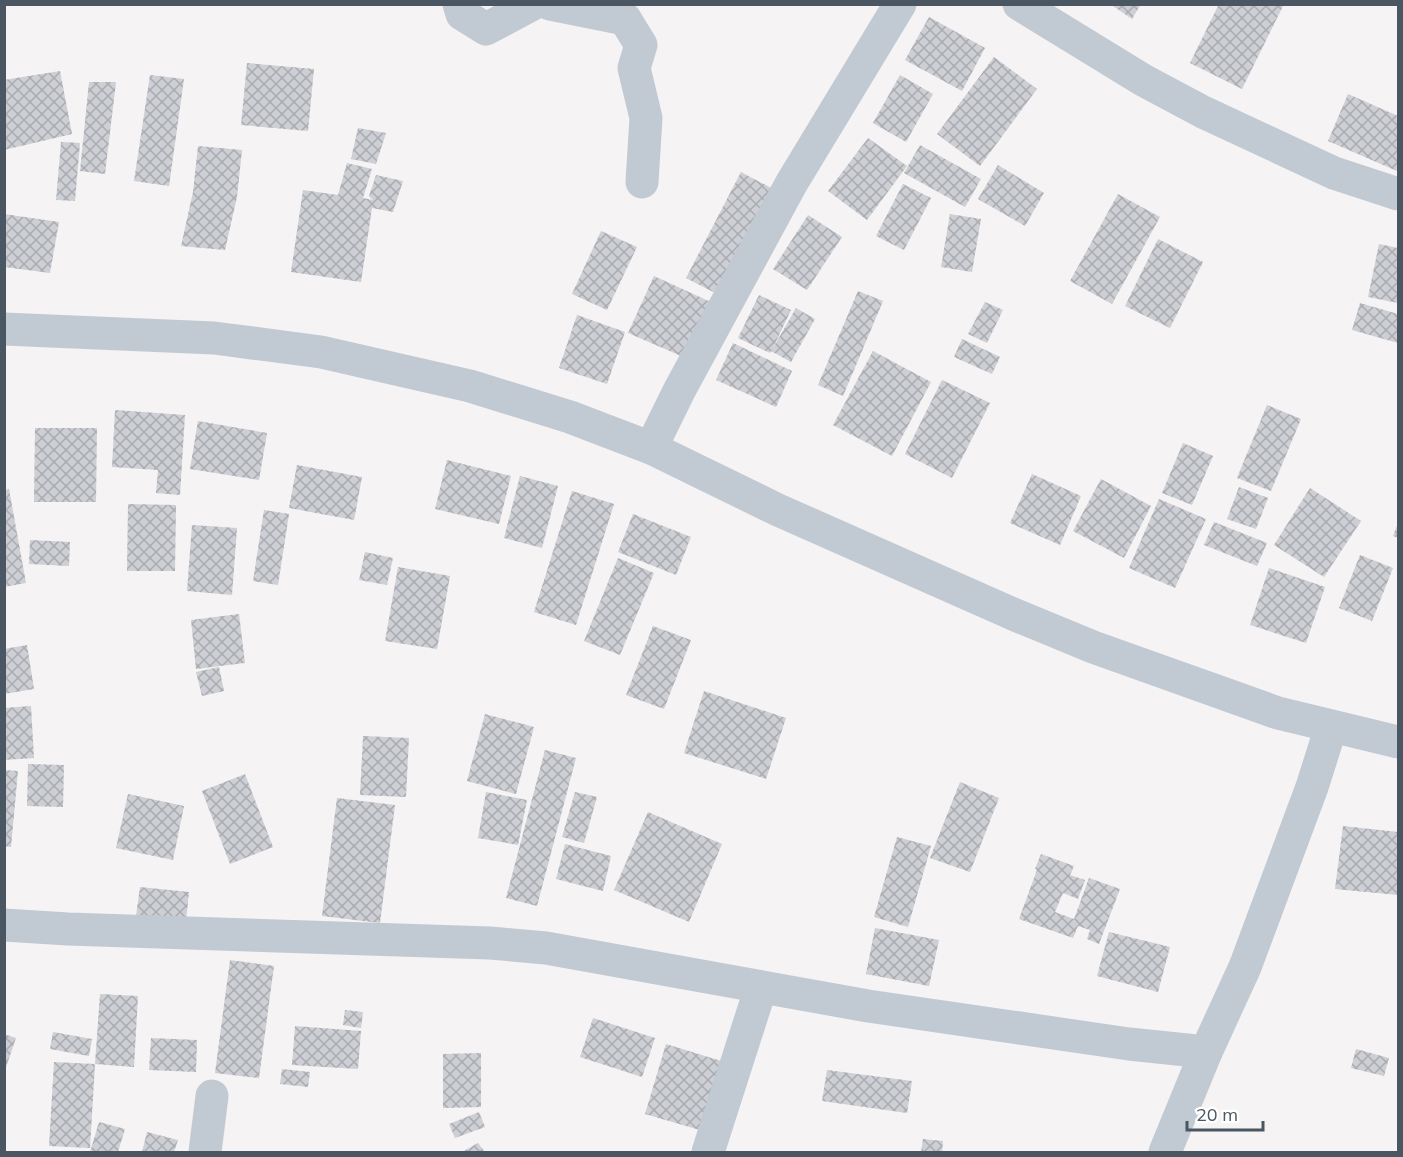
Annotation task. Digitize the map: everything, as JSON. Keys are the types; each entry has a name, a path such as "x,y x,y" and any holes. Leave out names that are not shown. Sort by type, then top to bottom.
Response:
{"street":[{"path":"459,4 462,14 486,29 533,4"},
{"path":"550,4 625,19 641,45 634,68 646,118 642,182"},
{"path":"651,448 679,391 792,184 900,4"},
{"path":"1019,4 1143,80 1203,112 1334,173 1398,194"},
{"path":"4,329 214,338 321,352 470,386 570,417 651,448 778,510 1093,647 1278,713 1332,728 1398,742"},
{"path":"1165,1152 1206,1052 1245,967 1332,728"},
{"path":"4,925 80,930 490,943 546,948 868,1006 1129,1044 1206,1052"},
{"path":"708,1152 761,987"},
{"path":"204,1152 212,1096"}],"building":[{"path":"1110,4 1141,4 1132,19"},
{"path":"1219,4 1284,4 1242,89 1190,63"},
{"path":"929,17 985,48 962,91 905,60"},
{"path":"994,57 1037,89 980,166 937,134"},
{"path":"247,63 314,69 308,131 241,125"},
{"path":"60,71 72,134 4,150 4,80"},
{"path":"150,75 184,79 169,186 134,181"},
{"path":"900,75 933,94 906,142 873,123"},
{"path":"89,82 116,82 105,174 80,171"},
{"path":"1348,94 1398,116 1397,171 1328,141"},
{"path":"358,128 386,133 376,164 351,159"},
{"path":"868,138 907,166 867,220 828,191"},
{"path":"61,142 80,143 75,201 56,200"},
{"path":"920,145 981,179 965,207 904,173"},
{"path":"198,146 242,150 237,197 225,250 181,246 193,192"},
{"path":"347,163 372,169 363,198 373,200 369,196 376,175 403,181 393,212 372,208 361,282 291,272 303,190 338,195"},
{"path":"998,165 1044,193 1025,226 978,199"},
{"path":"741,172 775,190 719,295 686,278"},
{"path":"903,184 931,198 904,250 876,236"},
{"path":"1118,194 1160,217 1112,304 1070,281"},
{"path":"4,214 59,222 50,273 4,267"},
{"path":"950,214 981,219 972,272 941,267"},
{"path":"808,215 842,237 807,290 773,269"},
{"path":"601,231 637,247 607,310 572,294"},
{"path":"1158,239 1203,262 1170,328 1125,306"},
{"path":"1379,244 1398,248 1398,303 1368,297"},
{"path":"654,276 713,303 688,359 628,333"},
{"path":"858,291 883,301 843,396 818,385"},
{"path":"759,295 791,310 773,348 796,308 815,319 791,362 738,338"},
{"path":"985,302 1003,310 987,343 968,334"},
{"path":"1360,303 1398,314 1398,343 1352,330"},
{"path":"577,315 625,332 607,384 559,368"},
{"path":"962,339 1000,357 992,374 954,357"},
{"path":"733,343 792,371 776,407 716,380"},
{"path":"873,351 931,382 892,456 833,425"},
{"path":"942,380 990,403 952,478 905,454"},
{"path":"1267,405 1301,419 1271,491 1237,478"},
{"path":"115,410 185,415 180,495 156,493 158,470 112,467"},
{"path":"198,421 267,433 259,480 190,469"},
{"path":"35,428 97,428 96,502 34,502"},
{"path":"1183,443 1213,456 1192,505 1162,493"},
{"path":"447,460 511,476 499,524 435,509"},
{"path":"297,465 362,477 354,520 289,508"},
{"path":"1032,474 1081,496 1060,545 1010,523"},
{"path":"520,476 558,486 542,548 504,538"},
{"path":"1101,479 1151,506 1124,558 1073,531"},
{"path":"1239,487 1268,498 1256,529 1227,519"},
{"path":"1310,488 1361,521 1324,577 1274,545"},
{"path":"9,489 26,583 4,587 4,490"},
{"path":"572,491 614,504 576,625 534,612"},
{"path":"1159,499 1206,519 1175,588 1129,568"},
{"path":"128,504 176,505 175,571 127,571"},
{"path":"264,510 289,514 278,585 253,581"},
{"path":"633,514 691,537 676,575 618,552"},
{"path":"1214,522 1267,543 1257,566 1204,545"},
{"path":"1398,523 1398,538 1393,536"},
{"path":"192,525 237,528 232,595 187,591"},
{"path":"30,540 70,542 69,566 29,564"},
{"path":"365,552 393,558 387,585 359,580"},
{"path":"1360,555 1393,568 1372,621 1339,608"},
{"path":"618,558 654,573 620,655 584,641"},
{"path":"398,567 450,576 437,649 385,641"},
{"path":"1269,568 1325,587 1306,643 1250,625"},
{"path":"239,614 245,663 196,669 191,620"},
{"path":"653,626 691,640 664,709 626,695"},
{"path":"27,645 34,689 4,694 4,649"},
{"path":"219,667 224,691 202,696 196,672"},
{"path":"704,691 786,718 766,779 684,753"},
{"path":"31,706 34,758 4,760 4,708"},
{"path":"485,714 534,727 516,794 467,781"},
{"path":"363,736 409,738 406,797 360,795"},
{"path":"545,750 576,758 537,906 506,898"},
{"path":"28,764 64,765 63,807 27,806"},
{"path":"4,770 18,771 11,847 4,846"},
{"path":"245,774 273,847 230,864 202,791"},
{"path":"960,782 999,798 970,872 930,858"},
{"path":"486,792 527,800 518,845 478,838"},
{"path":"575,792 597,797 584,843 562,837"},
{"path":"128,794 184,806 173,860 116,848"},
{"path":"337,798 395,805 380,923 322,916"},
{"path":"648,812 722,844 689,922 614,890"},
{"path":"1343,826 1398,832 1398,895 1335,889"},
{"path":"897,837 931,846 908,927 874,917"},
{"path":"565,844 611,856 603,891 556,879"},
{"path":"1041,854 1074,866 1070,875 1085,880 1078,899 1063,893 1055,912 1074,919 1089,878 1120,889 1099,944 1087,939 1090,930 1078,926 1073,938 1019,919"},
{"path":"140,887 189,892 186,921 136,916"},
{"path":"875,928 939,940 929,986 866,974"},
{"path":"1109,932 1170,947 1158,992 1097,976"},
{"path":"230,960 274,966 259,1078 215,1073"},
{"path":"100,994 138,996 134,1067 95,1064"},
{"path":"345,1010 363,1012 361,1028 343,1025"},
{"path":"593,1018 655,1038 642,1077 580,1057"},
{"path":"295,1026 361,1031 358,1069 292,1065"},
{"path":"53,1032 92,1039 89,1056 50,1049"},
{"path":"4,1034 16,1038 5,1070 4,1070"},
{"path":"151,1038 197,1040 196,1072 149,1070"},
{"path":"666,1044 731,1064 710,1133 645,1114"},
{"path":"1356,1049 1389,1058 1384,1076 1351,1068"},
{"path":"481,1053 481,1107 443,1108 443,1054"},
{"path":"54,1062 95,1064 90,1148 49,1146"},
{"path":"282,1069 310,1072 308,1087 280,1084"},
{"path":"827,1070 912,1081 907,1113 822,1101"},
{"path":"479,1112 485,1127 455,1138 449,1124"},
{"path":"99,1122 125,1129 118,1152 90,1152"},
{"path":"147,1132 178,1140 174,1152 142,1152"},
{"path":"923,1139 943,1141 942,1152 921,1152"},
{"path":"478,1143 485,1152 462,1152"}]}
